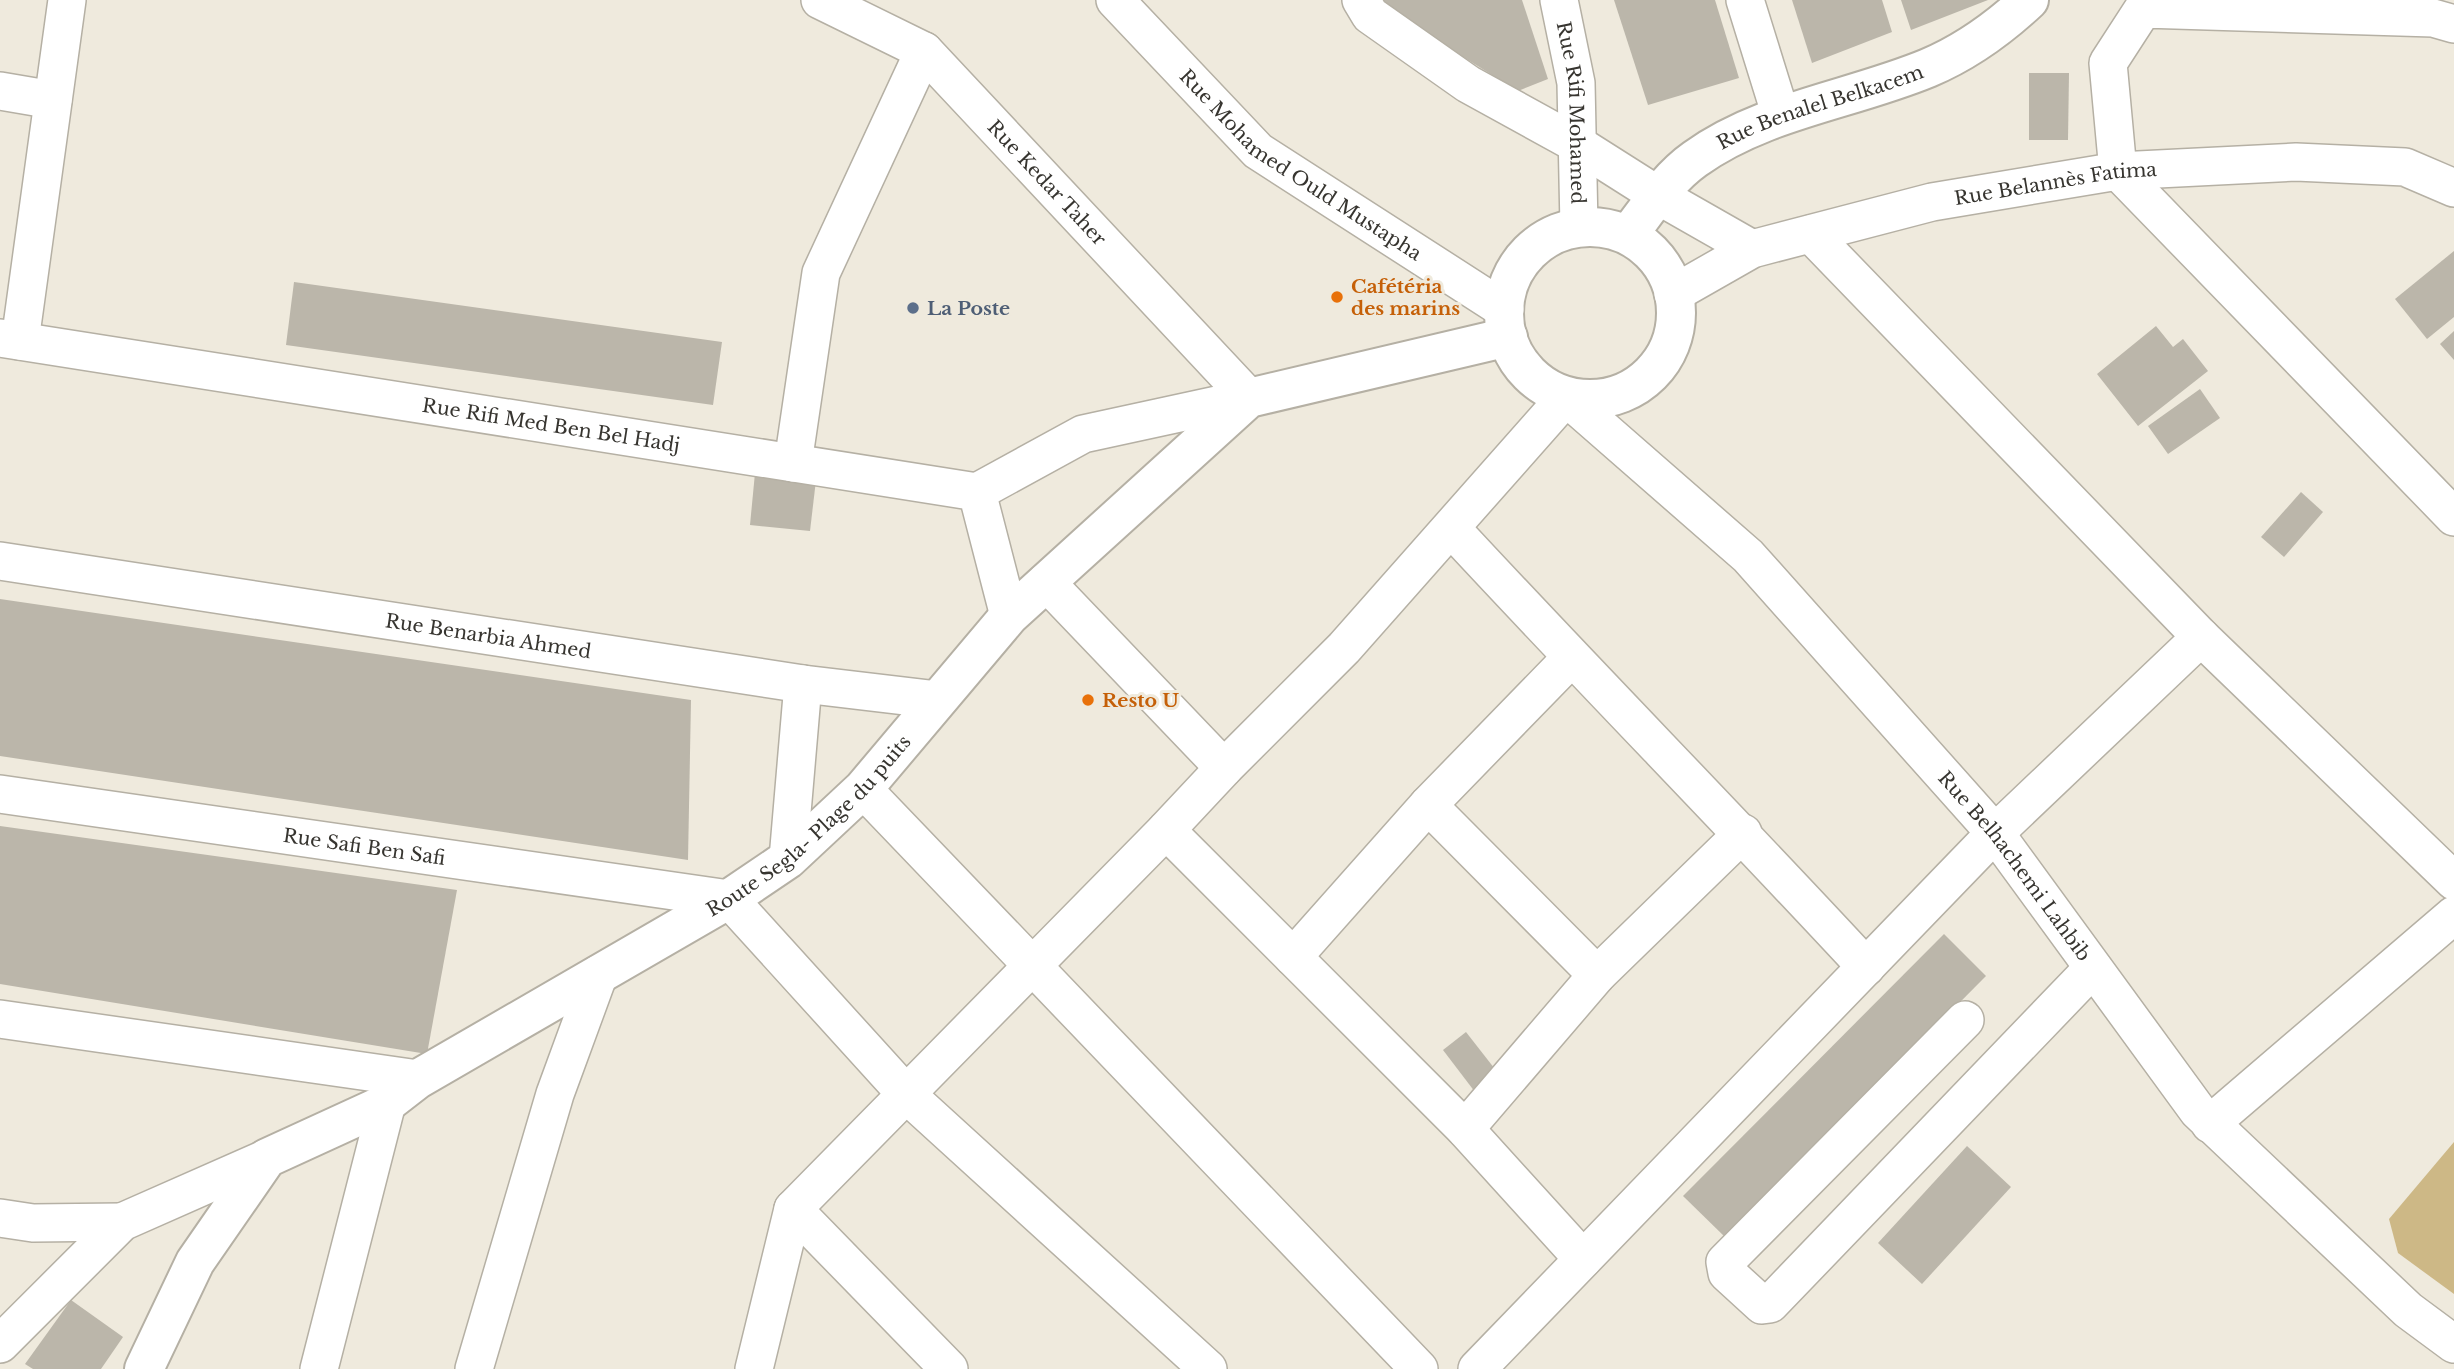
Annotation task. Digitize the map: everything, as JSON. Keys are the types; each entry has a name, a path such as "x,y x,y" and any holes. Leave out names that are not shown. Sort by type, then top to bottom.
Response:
{"street":[{"path":"10,339 53,100 67,0"},
{"name":"Rue Kedar Taher","path":"820,0 924,51 1249,398"},
{"name":"Rue Mohamed Ould Mustapha","path":"1115,0 1258,151 1507,323"},
{"path":"1361,0 1370,15 1468,84 1577,144 1659,196 1752,249"},
{"name":"Rue Rifi Mohamed","path":"1559,0 1576,83 1579,227"},
{"path":"1745,0 1781,116"},
{"name":"Rue Benalel Belkacem","path":"1628,235 1692,161 1713,147 1781,116 1930,68 1984,37 2029,0"},
{"path":"2454,24 2433,18 2143,9 2108,64 2118,171 2454,517"},
{"path":"793,463 821,273 924,51"},
{"path":"0,91 53,100"},
{"name":"Rue Belannès Fatima","path":"1673,294 1752,249 1932,202 2118,171 2296,162 2405,167 2454,188"},
{"path":"1601,226 1644,243 1671,279 1677,320 1669,349 1650,376 1626,393 1596,400 1566,397 1547,388 1523,369 1512,352 1507,323 1508,284 1522,258 1542,239 1570,227 1579,227 1601,226"},
{"path":"1811,234 2201,637 2454,881"},
{"name":"Route Segla- Plage du puits","path":"267,1158 387,1104 418,1079 729,899 788,859 863,789 1009,616 1249,398 1507,323"},
{"name":"Rue Rifi Med Ben Bel Hadj","path":"10,339 977,492"},
{"path":"754,1369 793,1209 1345,648 1566,397"},
{"name":"Rue Belhachemi Lahbib","path":"1566,397 1748,556 1995,833 2210,1124 2408,1310 2454,1344"},
{"path":"1009,616 977,492 1083,434 1249,398"},
{"path":"1451,528 1571,658 1743,833 1866,967"},
{"name":"Rue Benarbia Ahmed","path":"0,561 803,684 938,701"},
{"path":"1046,582 1224,768"},
{"path":"1477,1369 1995,833 2201,637"},
{"path":"1293,957 1428,805 1571,658"},
{"path":"788,859 803,684"},
{"path":"863,789 1419,1369"},
{"name":"Rue Safi Ben Safi","path":"0,794 729,899"},
{"path":"1428,805 1597,975"},
{"path":"1166,830 1465,1129 1583,1259"},
{"path":"1465,1129 1597,975 1743,833"},
{"path":"729,899 906,1094 1208,1369"},
{"path":"2210,1124 2454,915"},
{"path":"1965,1020 1725,1262 1727,1273 1762,1305 1770,1304 2093,968"},
{"path":"474,1369 555,1094 599,974"},
{"path":"0,1019 418,1079"},
{"path":"319,1369 387,1104"},
{"path":"0,1344 122,1222 267,1158"},
{"path":"144,1369 195,1262 267,1158"},
{"path":"793,1209 949,1369"},
{"path":"0,1218 33,1223 122,1222"}],"shaded area":[{"path":"2454,1142 2454,1294 2398,1253 2389,1219"}],"building":[{"path":"1383,0 1522,0 1548,79 1518,91 1389,11"},
{"path":"1614,0 1715,0 1739,78 1648,105"},
{"path":"1792,0 1882,0 1892,32 1812,63"},
{"path":"1901,0 1988,0 1911,30"},
{"path":"2029,73 2069,73 2068,140 2029,140"},
{"path":"2454,251 2454,317 2427,339 2395,299"},
{"path":"294,282 722,342 713,405 286,345"},
{"path":"2156,326 2173,347 2183,339 2208,371 2138,426 2097,374"},
{"path":"2454,331 2454,360 2440,344"},
{"path":"2200,389 2220,418 2168,454 2148,426"},
{"path":"755,473 816,480 810,531 750,525"},
{"path":"2301,492 2323,512 2284,557 2261,537"},
{"path":"0,599 691,700 688,860 0,756"},
{"path":"0,826 457,890 427,1054 0,984"},
{"path":"1944,934 1986,976 1726,1238 1683,1196"},
{"path":"1466,1032 1498,1073 1475,1092 1443,1050"},
{"path":"1967,1146 2011,1187 1922,1284 1878,1243"},
{"path":"71,1300 123,1337 101,1369 33,1369 25,1364"}],"place":[{"name":"Cafétéria des marins","path":"1337,297"},
{"name":"La Poste","path":"913,308"},
{"name":"Resto U","path":"1088,700"}]}
